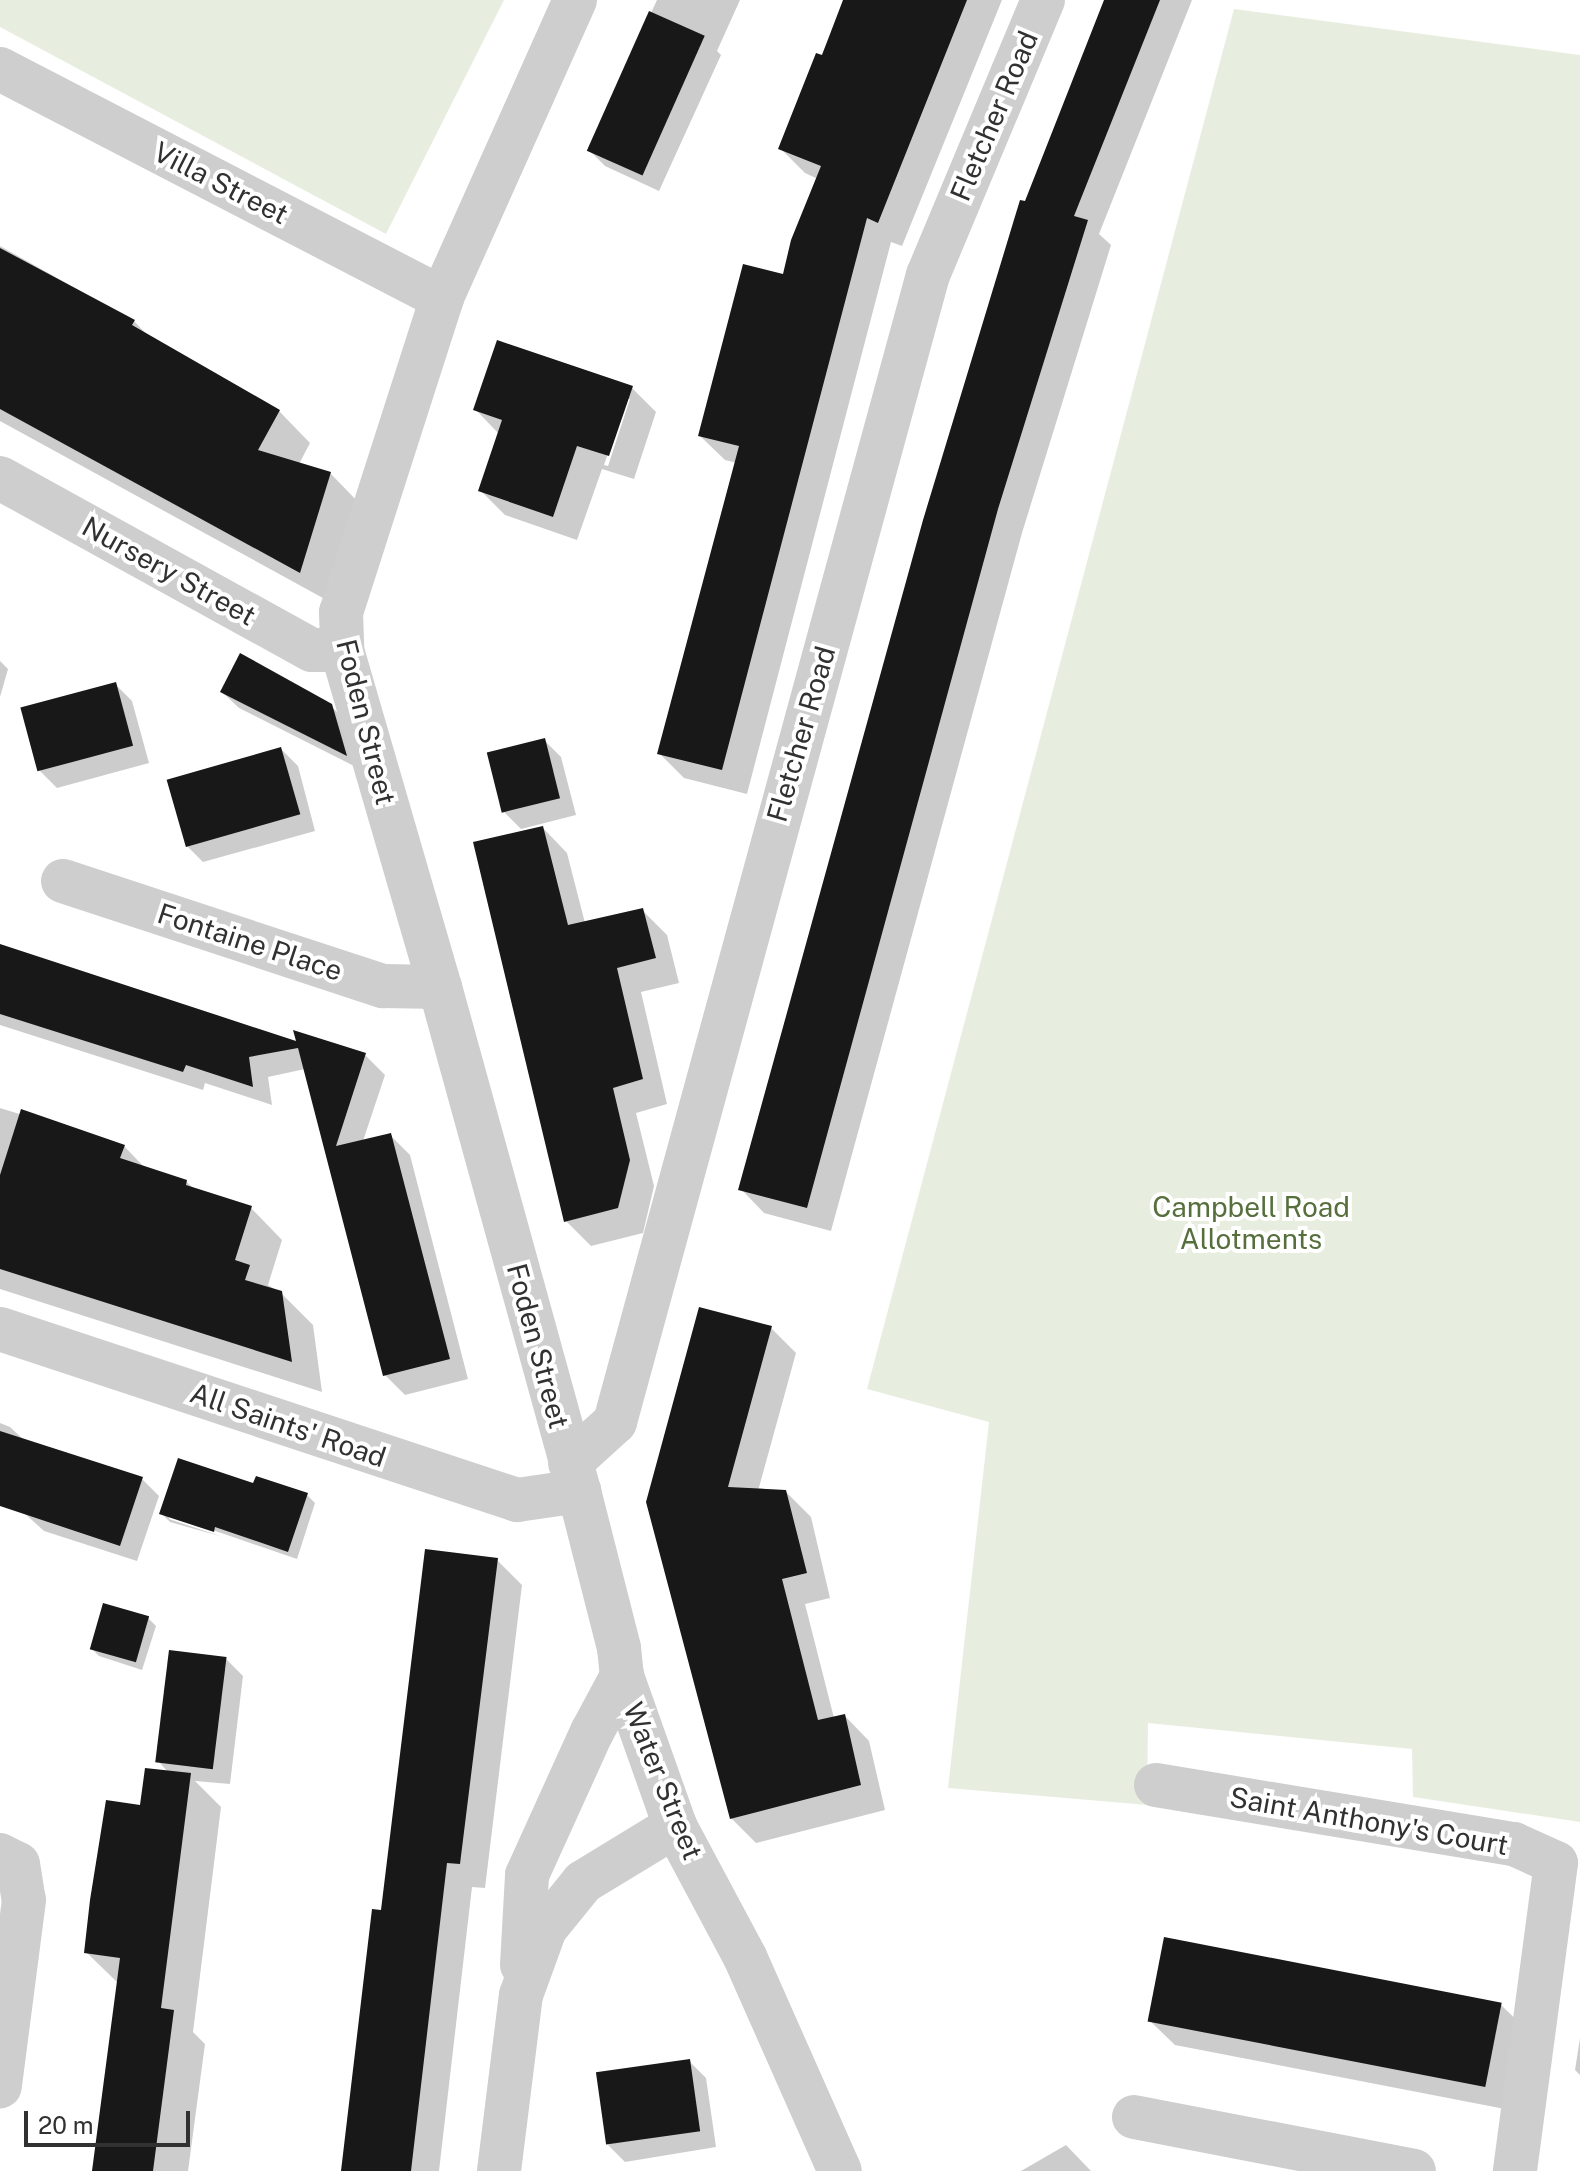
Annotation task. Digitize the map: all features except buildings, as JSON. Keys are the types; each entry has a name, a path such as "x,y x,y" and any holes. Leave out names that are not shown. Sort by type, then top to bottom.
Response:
{"street":[{"name":"Foden Street","path":"575,0 442,298 341,612 342,650 440,987 575,1477"},
{"name":"Fletcher Road","path":"575,1477 615,1422 928,275 1043,0"},
{"name":"Villa Street","path":"0,69 442,298"},
{"name":"Nursery Street","path":"0,478 312,650 342,650"},
{"name":"Fontaine Place","path":"63,881 383,986 440,987"},
{"name":"All Saints' Road","path":"0,1329 517,1500 575,1477"},
{"name":"Water Street","path":"575,1477 619,1648 622,1676 675,1826 745,1957 840,2171"},
{"path":"499,2171 521,1995 527,1875 592,1732 622,1676"},
{"name":"Saint Anthony's Court","path":"1156,1785 1514,1844 1556,1863 1515,2171"},
{"path":"521,1995 545,1929 583,1882 675,1826"},
{"path":"0,2086 24,1900 9,1860"},
{"path":"1134,2117 1414,2171"}],"green space":[{"path":"0,0 504,0 386,234 0,27"},
{"name":"Campbell Road Allotments","path":"1234,9 1580,55 1580,1822 1413,1797 1412,1749 1148,1723 1147,1805 948,1788 989,1422 867,1389"}]}
